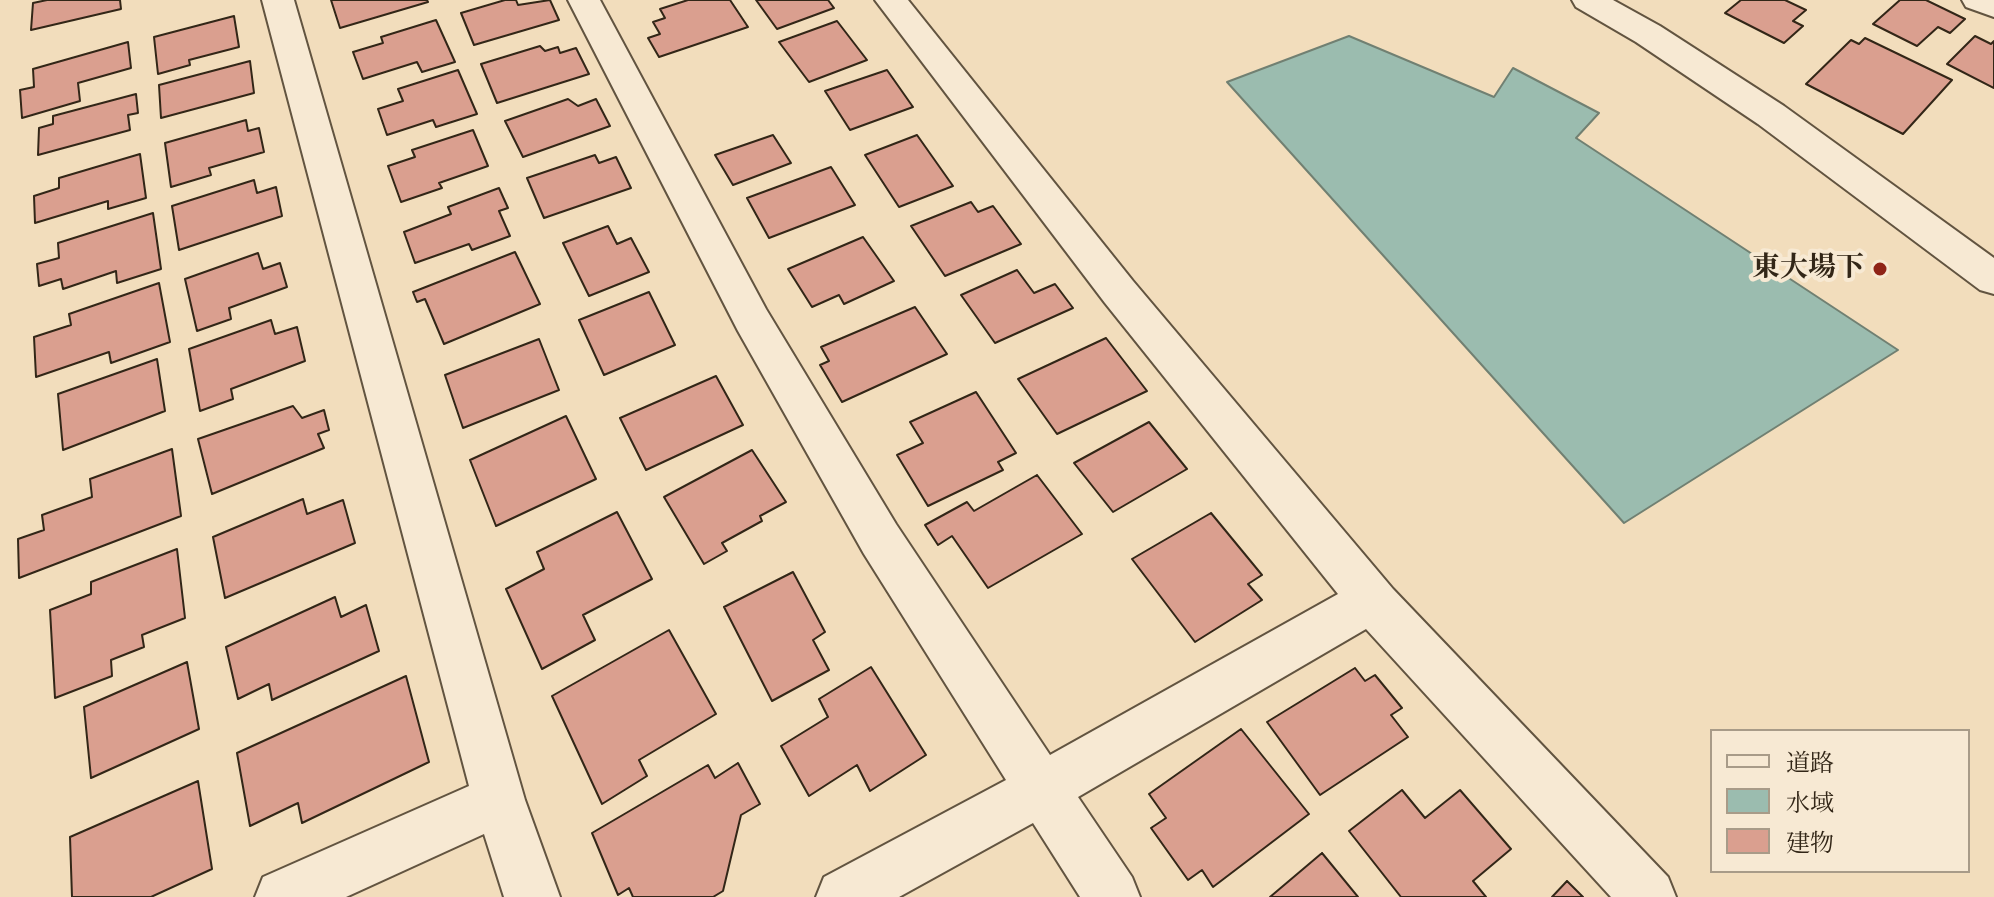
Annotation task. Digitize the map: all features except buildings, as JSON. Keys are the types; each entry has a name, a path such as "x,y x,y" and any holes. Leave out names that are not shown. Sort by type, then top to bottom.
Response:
{"street":[{"path":"278,0 499,800 532,897"},
{"path":"584,0 760,334 880,539 1112,897"},
{"path":"891,0 1119,292 1372,600 1648,897"},
{"path":"1588,0 1648,34 1771,115 1994,279"},
{"path":"1978,0 1994,7"},
{"path":"844,897 1042,789 1372,600"},
{"path":"283,897 499,800"}],"water":[{"path":"1349,36 1494,97 1513,68 1599,113 1576,138 1898,350 1624,523 1227,82"}],"place":[{"name":"東大場下","path":"1880,269"}]}
